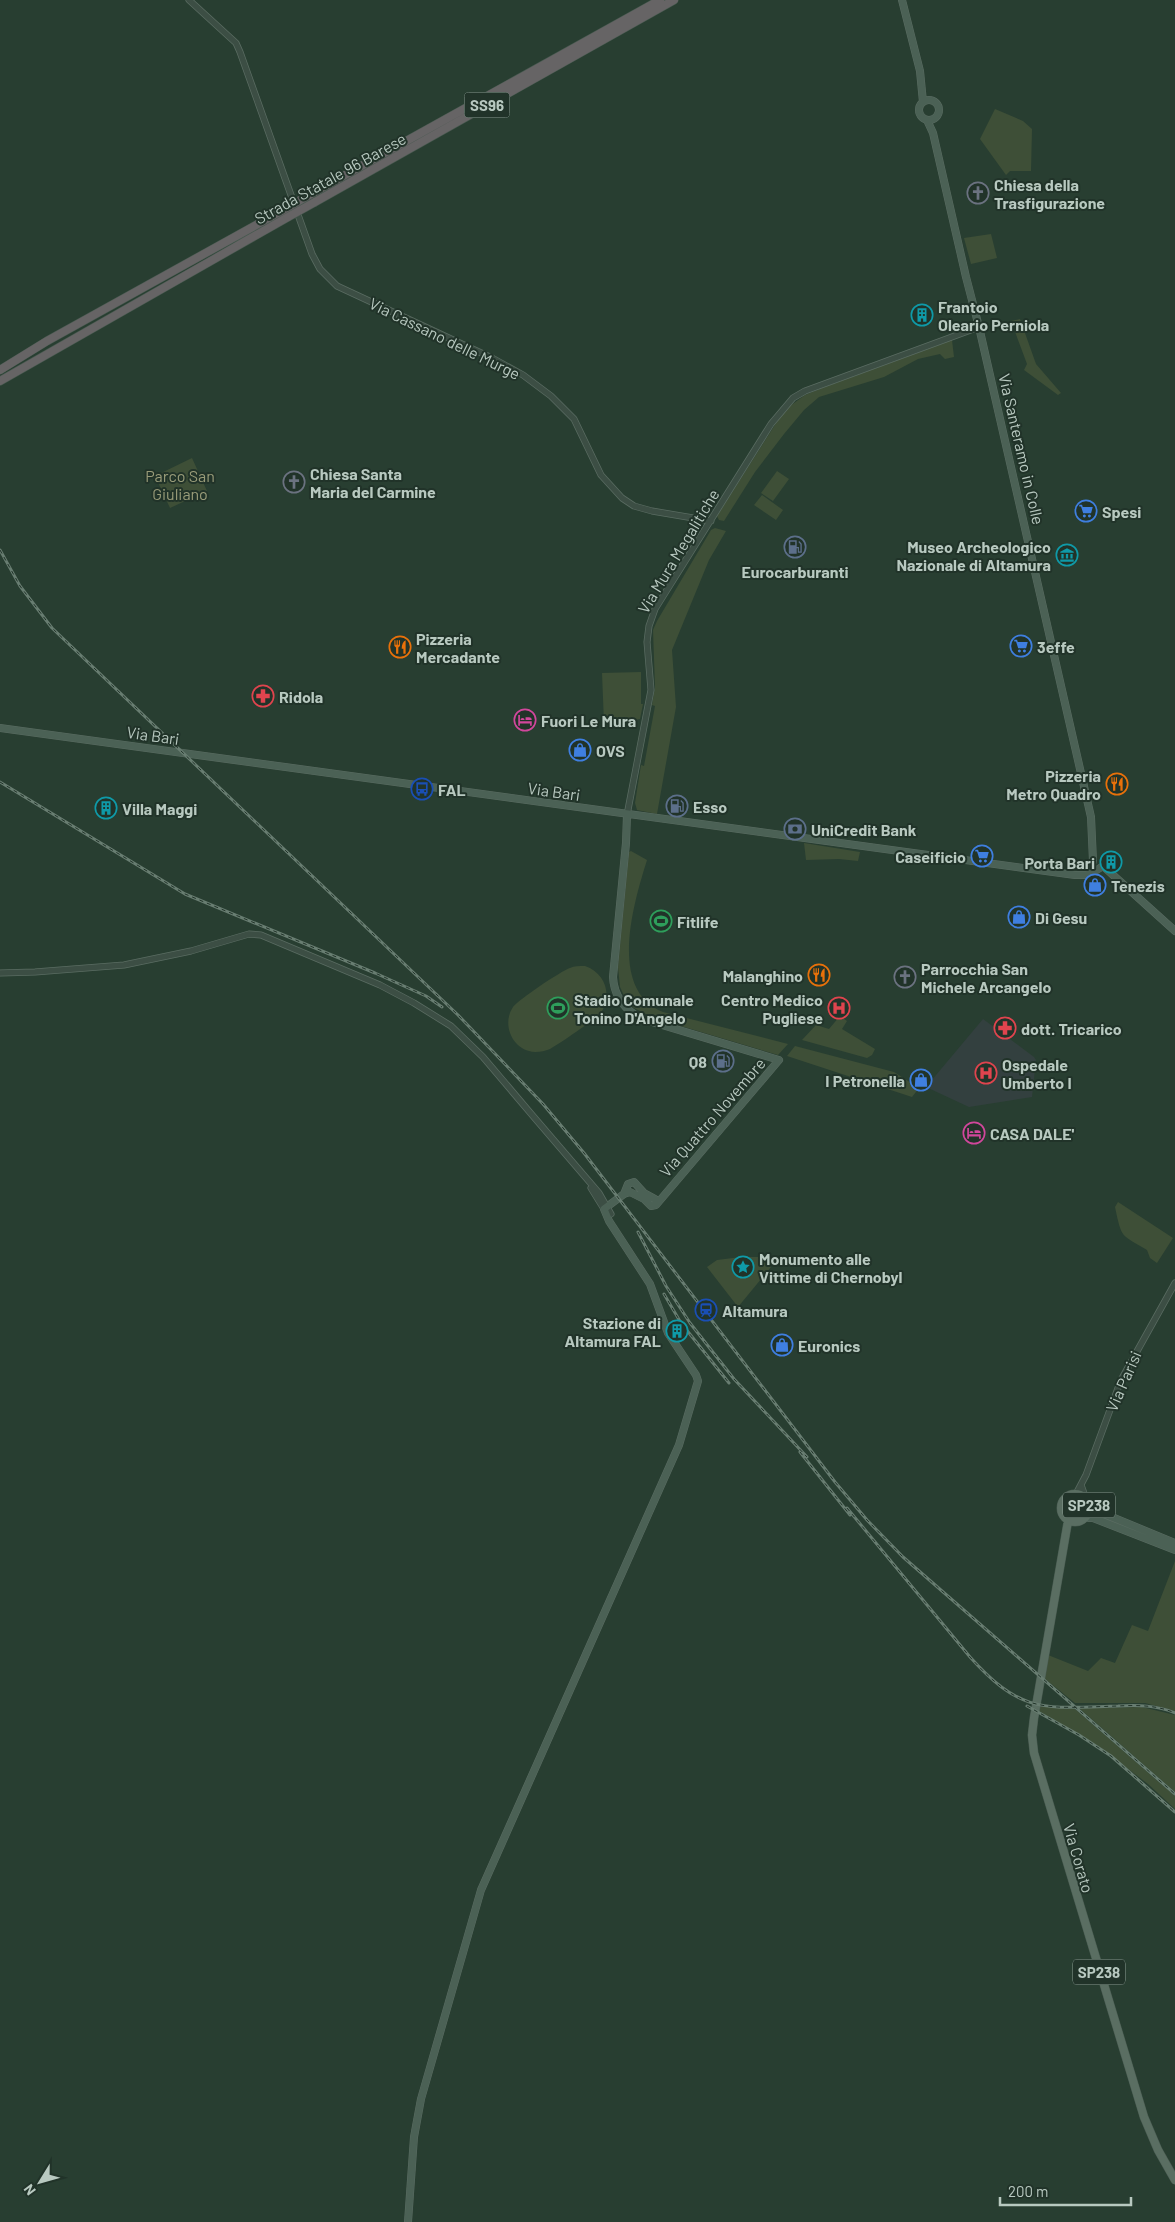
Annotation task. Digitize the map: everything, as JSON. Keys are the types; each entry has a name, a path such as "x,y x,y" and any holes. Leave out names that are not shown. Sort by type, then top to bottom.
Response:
{"highway":[{"name":"Strada Statale 96 Barese","path":"0,370 47,341 311,194 660,4 674,0"},
{"name":"Strada Statale 96 Barese","path":"0,381 660,4"}],"main road":[{"path":"902,0 922,82 923,102"},
{"path":"922,82 932,101 937,104 939,109 931,119 922,118 919,106 923,102 932,101"},
{"name":"Via Santeramo in Colle","path":"931,119 1091,816 1092,861 1089,875"},
{"name":"Via Bari","path":"0,728 627,815 1089,875"},
{"name":"Via Mura Megalitiche","path":"627,815 613,977 619,1000 628,1010 642,1019 779,1060"},
{"path":"1089,875 1103,866 1175,931"},
{"name":"Via Quattro Novembre","path":"653,1200 665,1192 779,1060"},
{"path":"608,1206 629,1192 637,1191 639,1186 653,1200"},
{"path":"629,1192 653,1200"},
{"path":"608,1206 617,1232"},
{"path":"408,2222 414,2136 421,2098 481,1890 679,1445 696,1387 696,1375 668,1333 650,1284 617,1232 608,1206"},
{"name":"SP238","path":"1076,1494 1086,1499 1090,1508 1082,1520 1068,1521 1061,1512 1061,1505 1066,1497 1076,1494"},
{"path":"1090,1508 1175,1543"},
{"path":"1067,1532 1082,1520 1094,1518 1175,1550"},
{"name":"Via Corato","path":"1068,1521 1034,1718 1032,1735 1034,1753 1144,2117 1158,2150 1175,2180"}],"street":[{"name":"Via Cassano delle Murge","path":"189,0 236,43 312,254 329,280 354,295 492,358 524,375 570,413 578,425 601,476 622,498 634,506 711,521"},
{"name":"Via Mura Megalitiche","path":"627,815 651,690 647,642 649,626 655,609 771,424 793,398 805,391 980,327"},
{"path":"0,973 124,965 168,957 249,934 262,935 380,985 451,1026 483,1058 608,1206"},
{"name":"Via Parisi","path":"1076,1494 1120,1382 1175,1283"},
{"name":"SP238","path":"1081,1484 1086,1499"}],"shaded area":[{"name":"Ospedale Umberto I","path":"983,1019 1036,1060 1032,1097 969,1107 926,1087"}],"green space":[{"path":"995,109 1023,121 1032,129 1031,171 1010,171 1006,175 980,139"},
{"path":"991,234 997,258 971,264 964,238"},
{"path":"1020,319 1036,364 1061,393 1058,395 1024,370 1027,364 1011,321"},
{"path":"952,340 954,357 945,359 940,354 918,359 884,377 819,397 804,410 784,434 755,472 724,521 719,520 717,516 780,417 790,406 805,395 822,388"},
{"name":"Parco San Giuliano","path":"192,458 207,491 170,508 155,476"},
{"path":"777,471 789,479 773,501 761,493"},
{"path":"762,495 783,510 776,520 754,505"},
{"path":"715,528 726,531 709,560 672,650 676,707 657,814 637,810 635,803 641,765 644,766 655,706 652,705 655,687 653,630 711,530"},
{"path":"641,672 641,704 643,704 640,719 635,720 634,725 604,723 602,673"},
{"path":"804,843 860,852 858,861 839,859 806,860"},
{"path":"631,851 647,860 636,898 629,944 630,965 635,985 646,1001 663,1012 788,1044 778,1055 654,1018 634,1008 627,1002 620,987 618,967 629,852"},
{"path":"585,966 598,974 605,986 606,1000 600,1014 550,1049 535,1052 527,1051 515,1042 511,1036 508,1021 513,1007 531,992 565,970"},
{"path":"840,1016 847,1021 842,1029 875,1049 872,1055 867,1058 802,1040 816,1025 829,1029"},
{"path":"795,1046 894,1072 919,1088 912,1097 787,1056"},
{"path":"1118,1202 1173,1238 1157,1263 1150,1258 1147,1250 1127,1238 1121,1231 1115,1207"},
{"path":"759,1257 771,1267 738,1307 707,1267 717,1260"},
{"path":"1076,1498 1083,1501 1086,1508 1083,1515 1076,1518 1069,1515 1066,1508 1069,1501"},
{"path":"1175,1561 1175,1711 1145,1703 1075,1703 1044,1678 1048,1655 1088,1671 1101,1658 1115,1663 1132,1625 1148,1631"},
{"path":"1040,1706 1075,1709 1175,1796 1175,1809 1148,1784 1098,1746 1039,1711"},
{"path":"1142,1707 1175,1715 1175,1792 1079,1708"}],"railway":[{"path":"0,550 20,586 52,628 458,1015 543,1104 584,1153 835,1482 867,1520 903,1557 1175,1794"},
{"path":"0,782 185,894 375,973 426,996 442,1007"},
{"path":"638,1232 666,1286 690,1323 734,1379 807,1457"},
{"path":"664,1294 681,1323 729,1383"},
{"path":"800,1452 850,1515"},
{"path":"847,1508 970,1657 988,1676 1020,1699 1053,1707 1140,1706 1161,1708 1175,1713"},
{"path":"1027,1706 1079,1735 1111,1756 1175,1812"}],"place":[{"name":"Chiesa della Trasfigurazione","path":"978,193"},
{"name":"Frantoio Oleario Perniola","path":"922,315"},
{"name":"Chiesa Santa Maria del Carmine","path":"294,482"},
{"name":"Spesi","path":"1086,511"},
{"name":"Eurocarburanti","path":"795,547"},
{"name":"Museo Archeologico Nazionale di Altamura","path":"1067,555"},
{"name":"3effe","path":"1021,646"},
{"name":"Pizzeria Mercadante","path":"400,647"},
{"name":"Ridola","path":"263,696"},
{"name":"Fuori Le Mura","path":"525,720"},
{"name":"OVS","path":"580,750"},
{"name":"Pizzeria Metro Quadro","path":"1117,784"},
{"name":"FAL","path":"422,789"},
{"name":"Esso","path":"677,806"},
{"name":"Villa Maggi","path":"106,808"},
{"name":"UniCredit Bank","path":"795,829"},
{"name":"Caseificio","path":"982,856"},
{"name":"Porta Bari","path":"1111,862"},
{"name":"Tenezis","path":"1095,885"},
{"name":"Di Gesu","path":"1019,917"},
{"name":"Fitlife","path":"661,921"},
{"name":"Malanghino","path":"819,975"},
{"name":"Parrocchia San Michele Arcangelo","path":"905,977"},
{"name":"Stadio Comunale Tonino D'Angelo","path":"558,1008"},
{"name":"Centro Medico Pugliese","path":"839,1008"},
{"name":"dott. Tricarico","path":"1005,1028"},
{"name":"Q8","path":"723,1061"},
{"name":"Ospedale Umberto I","path":"986,1073"},
{"name":"I Petronella","path":"921,1080"},
{"name":"CASA DALE'","path":"974,1133"},
{"name":"Monumento alle Vittime di Chernobyl","path":"743,1267"},
{"name":"Altamura","path":"706,1310"},
{"name":"Stazione di Altamura FAL","path":"677,1331"},
{"name":"Euronics","path":"782,1345"}]}
